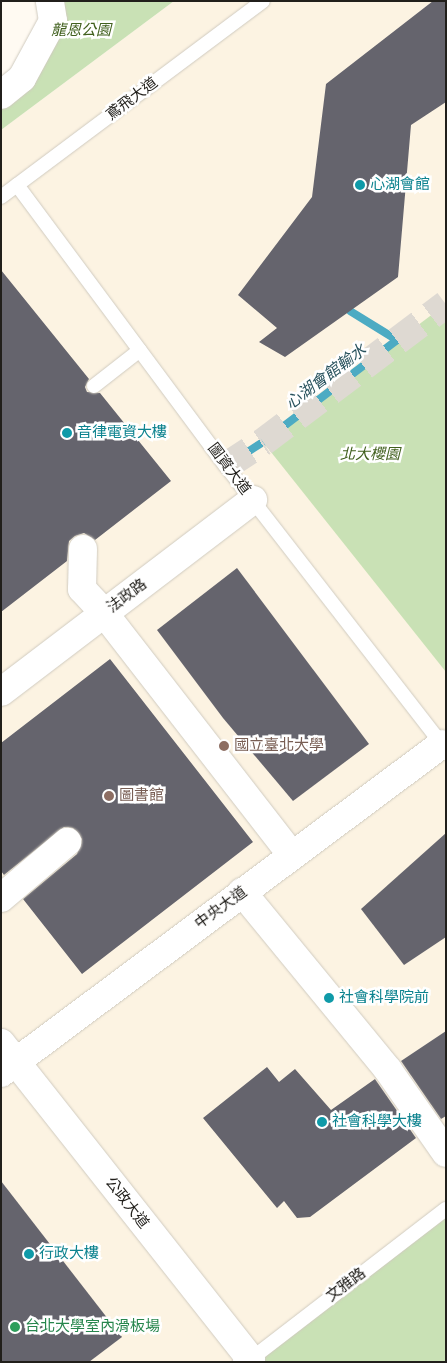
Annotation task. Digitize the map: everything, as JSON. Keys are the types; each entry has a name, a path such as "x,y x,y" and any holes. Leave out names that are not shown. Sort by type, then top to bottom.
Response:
{"street":[{"path":"1,94 22,78 53,21 50,1"},
{"name":"法政路","path":"1,692 253,500"},
{"path":"83,549 82,589 104,613 292,855"},
{"name":"中央大道","path":"5,1059 444,747"},
{"path":"1,898 67,842"},
{"path":"242,892 388,1070 446,1152"},
{"name":"公政大道","path":"5,1059 250,1361"}],"lane":[{"name":"鳶飛大道","path":"1,197 263,1"},
{"name":"圖資大道","path":"17,185 253,500 444,747"},
{"path":"94,386 140,350"},
{"name":"文雅路","path":"250,1361 446,1209"}],"shaded area":[{"name":"國立臺北大學","path":"174,1 446,1 446,1362 1,1362 1,130"}],"green space":[{"name":"龍恩公園","path":"50,1 174,1 1,130 1,95"},
{"name":"北大櫻園","path":"446,304 446,672 263,442"},
{"path":"446,1209 446,1362 253,1362"}],"building":[{"name":"心湖會館","path":"433,1 446,1 446,102 411,125 398,277 285,357 259,342 277,328 238,295 312,197 326,84"},
{"name":"音律電資大樓","path":"1,270 89,379 85,387 87,392 100,393 171,481 95,540 84,533 75,536 69,541 67,561 1,612"},
{"path":"237,568 369,744 293,801 223,718 157,630"},
{"name":"圖書館","path":"110,659 253,842 82,974 23,899 77,854 82,839 73,828 64,827 4,875 1,871 1,743"},
{"path":"446,833 446,937 404,965 361,909"},
{"path":"446,1031 446,1116 441,1119 401,1061"},
{"name":"社會科學大樓","path":"267,1067 279,1082 295,1069 331,1110 375,1079 416,1138 310,1217 297,1218 284,1201 277,1208 203,1118"},
{"name":"行政大樓","path":"1,1181 122,1337 89,1362 1,1362"}],"waterway":[{"name":"心湖會館輸水","path":"226,466 263,442 397,340 350,311"}],"tunnel":[{"path":"226,466 263,442 446,304"}],"place":[{"name":"心湖會館","path":"360,185"},
{"name":"音律電資大樓","path":"67,433"},
{"name":"國立臺北大學","path":"224,746"},
{"name":"圖書館","path":"109,796"},
{"name":"社會科學院前","path":"329,998"},
{"name":"社會科學大樓","path":"322,1122"},
{"name":"行政大樓","path":"29,1254"},
{"name":"台北大學室內滑板場","path":"15,1327"}]}
